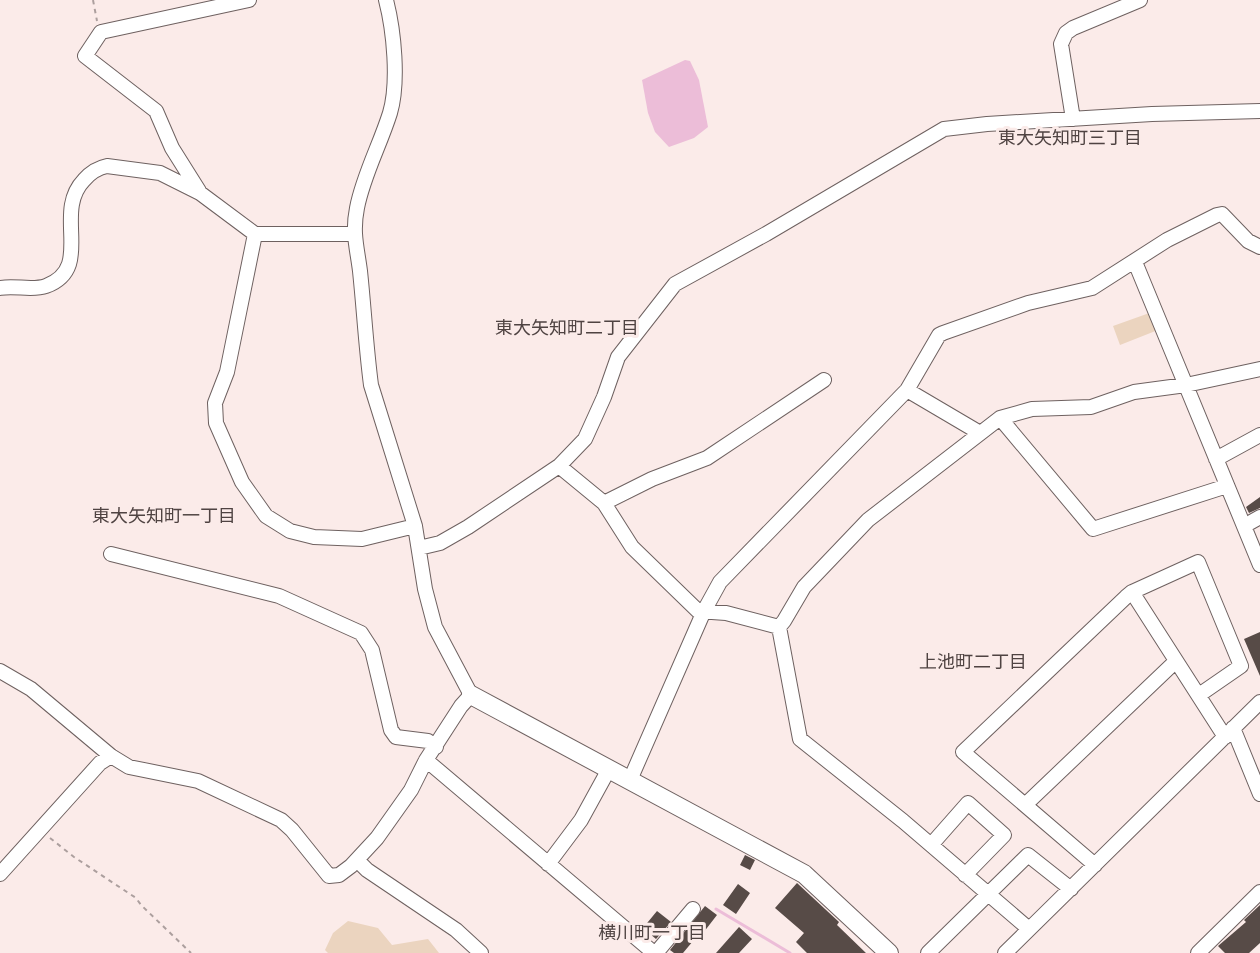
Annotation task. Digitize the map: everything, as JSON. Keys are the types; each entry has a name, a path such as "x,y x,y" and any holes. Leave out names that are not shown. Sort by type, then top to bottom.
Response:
{"street":[{"path":"200,193 172,148 156,111 86,56 101,32 249,0"},
{"path":"386,0 394,57 391,111 357,206 354,234 360,269 371,385 415,526 423,580 435,627 471,695 804,874 885,952"},
{"path":"1073,119 1062,38 1073,28 1140,0"},
{"path":"419,548 452,538 559,466 585,439 604,397 618,357 675,284 766,234 944,129 1073,119 1260,111"},
{"path":"0,288 45,286 65,274 70,264 72,251 70,211 72,196 83,180 100,167 160,173 200,193 255,234 354,234"},
{"path":"630,780 704,611 725,576 907,390 939,335 1028,303 1087,291 1167,240 1222,214 1248,241 1260,247"},
{"path":"255,234 227,372 215,404 216,423 242,482 266,516 290,531 314,537 362,539 415,526"},
{"path":"1135,262 1260,565"},
{"path":"779,627 804,587 868,520 1000,418 1032,409 1091,406 1134,392 1186,385 1260,369"},
{"path":"604,503 652,479 707,458 824,380"},
{"path":"907,390 980,433"},
{"path":"1000,418 1093,529 1227,486"},
{"path":"1216,459 1260,435"},
{"path":"559,466 604,503 632,547 698,611 726,613 779,627"},
{"path":"1244,526 1260,517"},
{"path":"111,554 279,596 362,633 372,650 391,730 396,737 428,741 436,747"},
{"path":"1095,865 963,752 1132,592 1198,562 1241,666 1199,695"},
{"path":"1132,592 1199,695 1229,733 1260,794"},
{"path":"779,627 800,739 931,845 1029,929"},
{"path":"1025,806 1176,660"},
{"path":"0,671 40,696 111,756 129,767 208,785 275,817 292,830 329,876 339,875 357,860 387,825 411,790 426,760 461,705 471,695"},
{"path":"1005,953 1260,702"},
{"path":"0,874 100,763 111,756"},
{"path":"426,760 655,953 693,909"},
{"path":"548,864 580,820 609,769"},
{"path":"931,845 968,803 1004,835 965,875"},
{"path":"928,953 1028,855 1071,889"},
{"path":"357,860 367,870 456,930 481,953"},
{"path":"1198,953 1260,892"}],"path":[{"path":"93,0 101,32"},
{"path":"41,830 74,857 136,897 141,905 191,953"}],"shaded area":[{"path":"685,60 690,61 699,80 708,127 694,138 669,147 655,132 648,113 642,80"},
{"path":"1155,311 1163,328 1120,345 1113,326"},
{"path":"348,921 378,928 392,945 428,939 439,953 328,953 325,950 333,933"}],"building":[{"path":"1260,497 1260,508 1249,513 1246,507"},
{"path":"1260,632 1260,676 1244,639"},
{"path":"745,855 755,860 750,870 740,865"},
{"path":"797,883 839,922 837,925 866,953 807,953 796,942 804,933 775,908"},
{"path":"738,884 750,893 736,914 723,905"},
{"path":"1260,905 1260,943 1249,953 1225,953 1218,946 1246,922 1244,920"},
{"path":"705,906 717,915 700,937 698,935 683,953 674,953 670,950"},
{"path":"657,911 671,922 656,939 643,928"},
{"path":"739,927 752,939 739,953 716,953"}],"waterway":[{"path":"716,909 790,953"}],"district":[{"name":"東大矢知町三丁目","path":"1070,138"},
{"name":"東大矢知町二丁目","path":"567,328"},
{"name":"東大矢知町一丁目","path":"164,516"},
{"name":"上池町二丁目","path":"973,662"},
{"name":"横川町一丁目","path":"652,933"}]}
